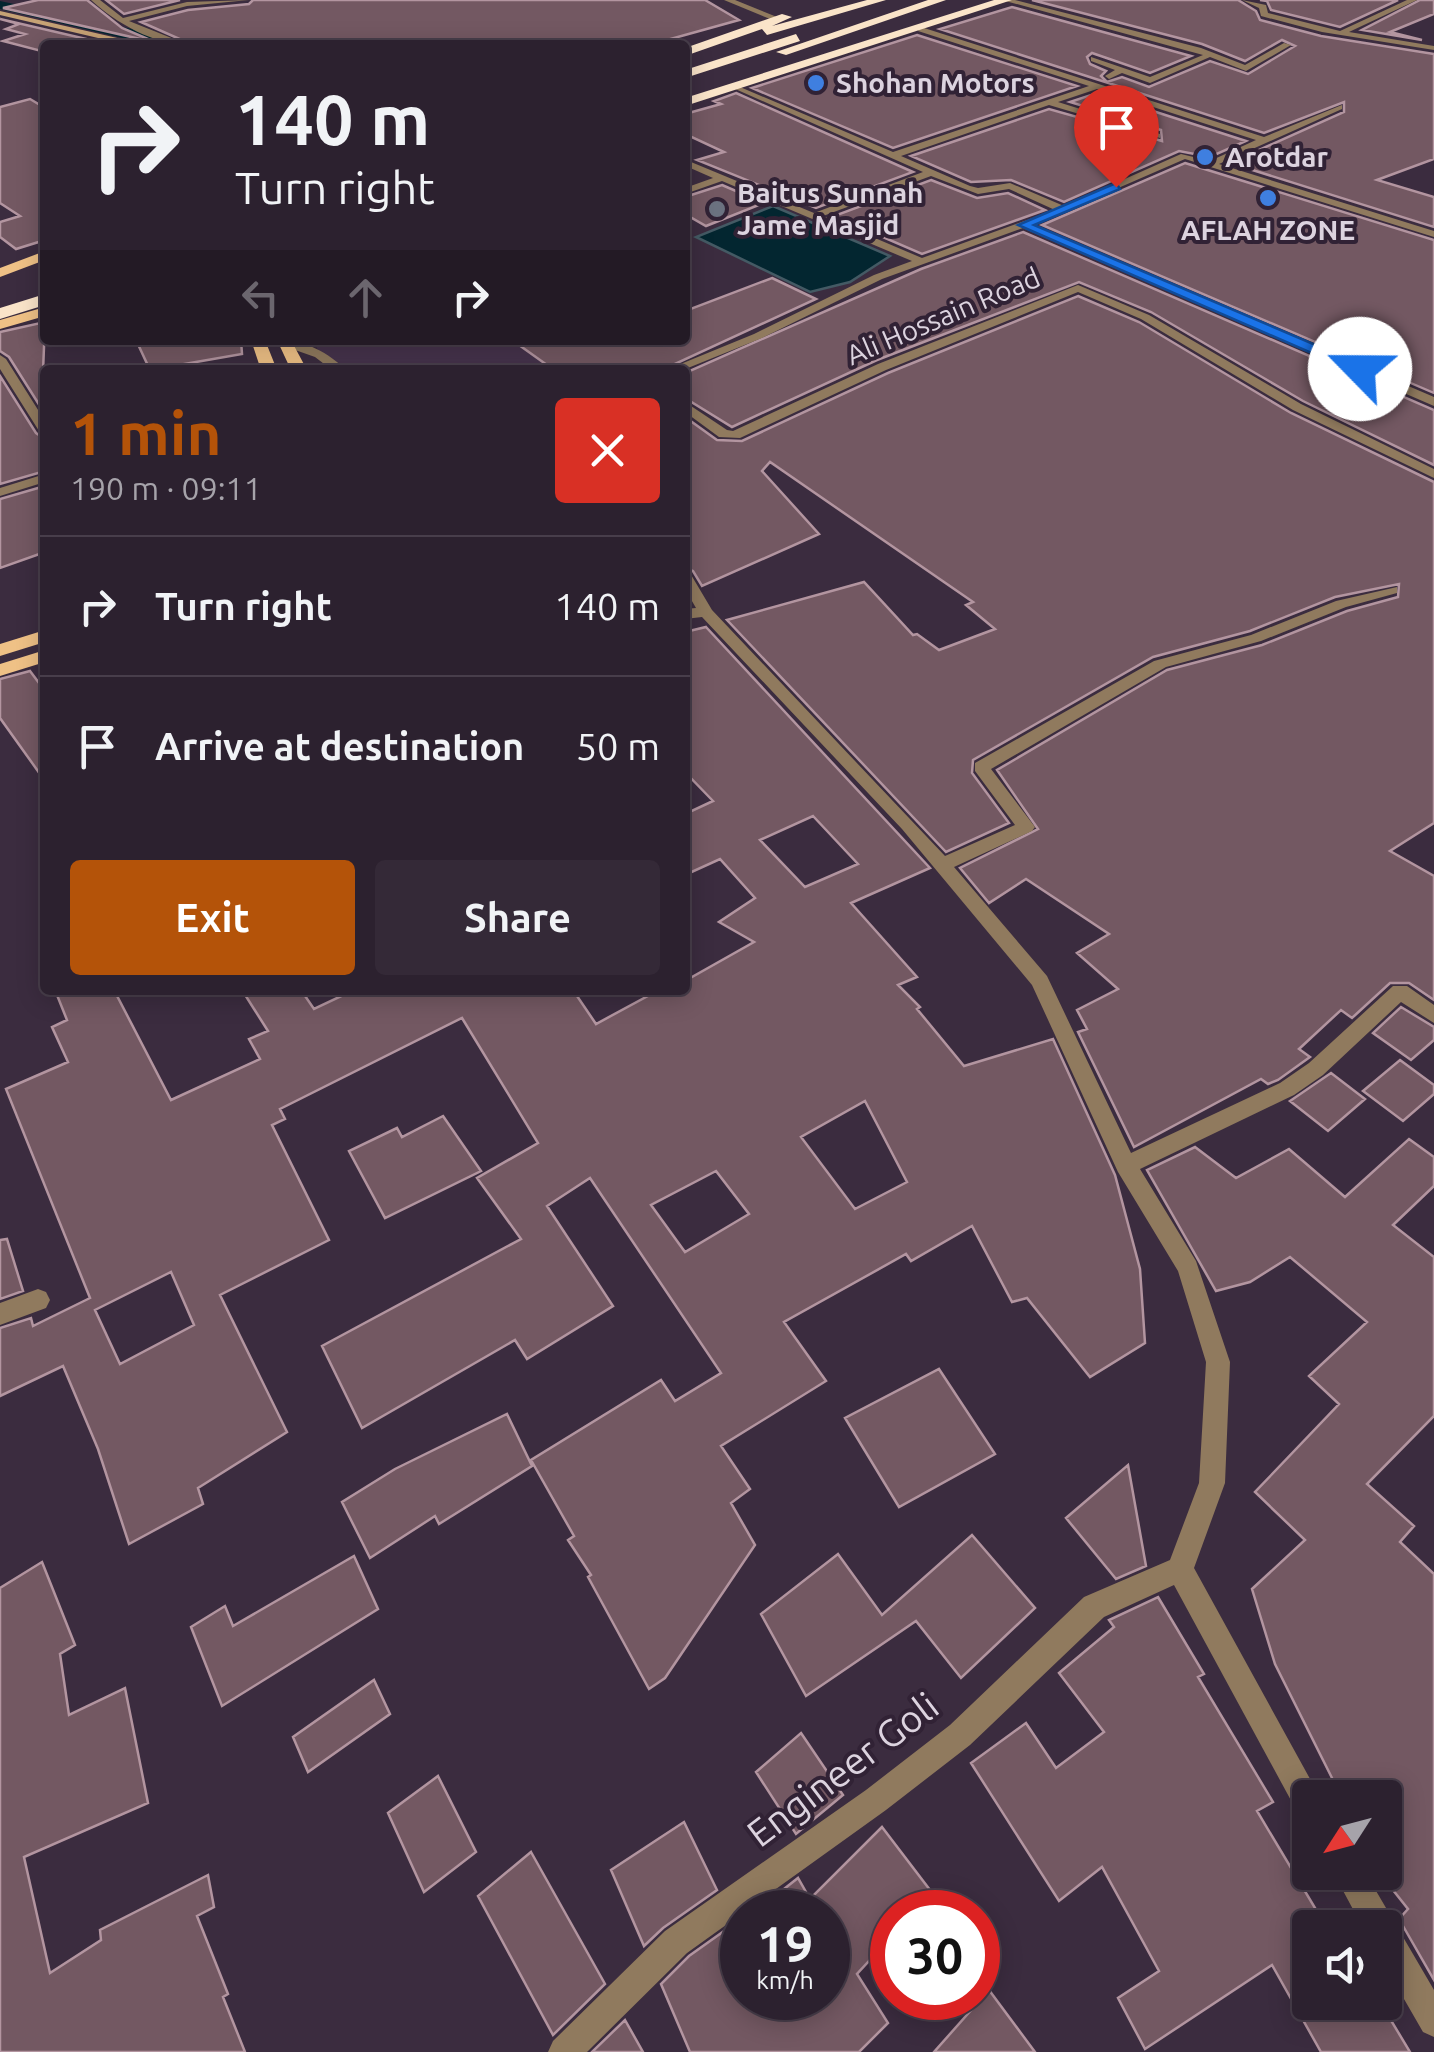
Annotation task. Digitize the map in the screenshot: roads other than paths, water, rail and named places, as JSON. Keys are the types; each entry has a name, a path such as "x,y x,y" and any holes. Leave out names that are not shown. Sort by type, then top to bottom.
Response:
{"highway":[{"path":"690,50 844,0"},
{"path":"690,61 758,34 880,0"},
{"path":"690,72 913,0"},
{"path":"690,82 940,0"},
{"path":"690,97 968,0"},
{"path":"690,98 1006,0"},
{"path":"2,287 40,281"},
{"path":"0,314 40,300"}],"main road":[{"path":"2,287 40,260"},
{"path":"2,287 40,268"},
{"path":"0,324 40,312"},
{"path":"0,650 40,638"},
{"path":"0,670 40,658"}],"street":[{"path":"95,0 121,21 172,40"},
{"path":"121,21 187,4 245,0"},
{"path":"728,0 778,19"},
{"path":"1006,0 1246,68 1287,45"},
{"path":"1246,0 1264,7 1264,14 1298,25 1434,48"},
{"path":"1344,31 1413,0"},
{"path":"0,13 117,40"},
{"path":"920,29 1265,140"},
{"path":"1094,58 1150,80 1209,55"},
{"path":"890,156 1050,102 1122,70"},
{"path":"736,86 974,191 1010,186 1064,210"},
{"path":"1050,102 1158,136"},
{"path":"1213,162 1339,107"},
{"path":"685,365 758,336 878,277 1064,210 1184,156 1434,234"},
{"path":"691,166 922,262"},
{"path":"814,216 930,173"},
{"path":"690,189 722,178"},
{"path":"1024,225 1434,402"},
{"name":"Ali Hossain Road","path":"690,410 724,434 735,435 882,367 1078,288 1145,317 1297,406 1434,474"},
{"path":"295,345 319,354 333,365"},
{"path":"0,359 40,423"},
{"path":"0,492 40,480"},
{"path":"690,585 706,612 942,866 1040,981 1126,1165 1188,1268 1218,1362 1212,1483 1180,1569 1295,1780"},
{"path":"942,866 1026,827 981,768 1160,664 1256,638 1341,604 1392,590"},
{"path":"690,614 706,612"},
{"path":"1126,1165 1287,1089 1316,1069 1400,991 1434,1015"},
{"path":"0,1314 38,1300"},
{"name":"Engineer Goli","path":"564,2052 676,1942 876,1800 960,1735 1094,1607 1180,1569"},
{"path":"1402,1965 1434,2021"}],"water":[{"path":"773,206 890,256 850,282 810,292 696,237"}],"waterway":[{"path":"0,5 152,40"}],"place":[{"name":"Shohan Motors","path":"816,83"},
{"name":"Arotdar","path":"1205,157"},
{"name":"AFLAH ZONE","path":"1268,198"},
{"name":"Baitus Sunnah Jame Masjid","path":"717,209"}]}
